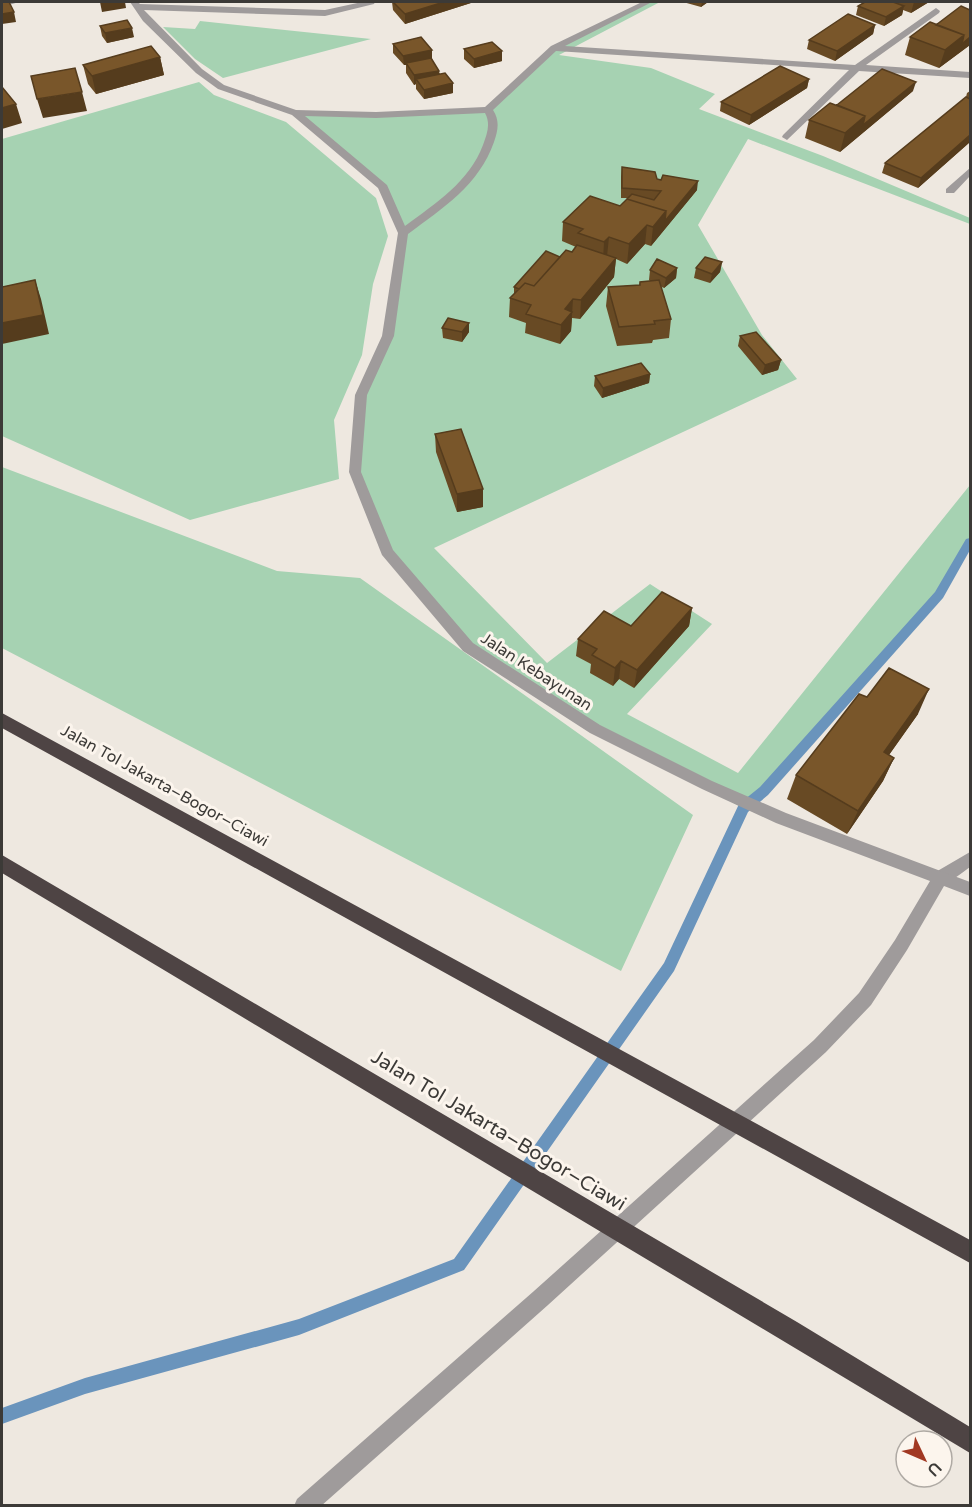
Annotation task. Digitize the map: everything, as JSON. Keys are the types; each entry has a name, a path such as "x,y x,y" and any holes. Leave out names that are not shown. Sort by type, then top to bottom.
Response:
{"highway":[{"name":"Jalan Tol Jakarta–Bogor–Ciawi","path":"2,720 970,1252"},
{"name":"Jalan Tol Jakarta–Bogor–Ciawi","path":"2,864 789,1330 970,1441"}],"street":[{"path":"2,4 15,2"},
{"path":"371,2 325,13 136,4 142,20 199,71 221,87 295,113 376,115 488,110 554,48 648,2"},
{"path":"787,137 856,68 936,11"},
{"path":"554,48 970,75"},
{"path":"295,113 383,187 403,233 472,177 487,153 495,125 488,110"},
{"path":"950,191 970,171"},
{"name":"Jalan Kebayunan","path":"403,233 388,336 361,395 355,472 387,552 468,647 595,729 707,785 781,818 970,889"},
{"path":"304,1506 550,1290 820,1046 865,999 901,945 940,878 970,859"}],"green space":[{"path":"648,2 660,2 559,55 651,68 715,94 699,109 823,156 970,218 970,224 748,139 698,225 762,335 797,379 434,548 547,663 650,584 712,624 627,714 738,773 970,485 970,542 939,595 764,791 743,808 595,729 468,647 387,552 355,472 361,395 388,336 403,233 383,187 295,113 376,115 488,110 554,48"},
{"path":"200,21 371,39 223,78 195,59 163,27 195,29"},
{"path":"199,82 214,95 286,122 376,198 388,236 373,284 362,355 334,420 339,479 190,520 2,436 2,139"},
{"path":"2,467 277,571 360,578 693,815 621,971 2,648"}],"building":[{"path":"2,2 9,2 14,12 2,14"},
{"path":"393,2 444,2 405,14"},
{"path":"865,2 893,2 904,6 886,17 858,6"},
{"path":"961,6 970,10 970,37 962,44 964,35 936,25"},
{"path":"848,14 875,25 837,51 809,40"},
{"path":"127,20 132,28 105,33 100,26"},
{"path":"930,22 964,35 945,50 910,37"},
{"path":"421,37 432,50 403,56 393,44"},
{"path":"492,42 502,51 474,59 464,49"},
{"path":"151,46 160,57 92,76 83,65"},
{"path":"431,58 439,71 414,75 406,63"},
{"path":"780,66 809,79 751,115 721,102"},
{"path":"75,68 82,92 37,99 31,76"},
{"path":"882,69 916,82 863,125 865,116 837,105"},
{"path":"445,73 453,83 424,90 416,79"},
{"path":"2,87 16,104 2,108"},
{"path":"966,97 970,99 970,135 921,178 885,163"},
{"path":"830,103 865,116 845,133 809,120"},
{"path":"622,167 655,172 657,179 661,180 663,175 698,181 665,221 666,211 627,199 632,194 654,200 661,191 622,188"},
{"path":"590,196 620,206 627,199 666,211 653,227 647,225 629,244 609,237 604,242 578,233 583,229 563,222"},
{"path":"577,245 616,258 581,300 573,299 565,309 572,312 561,325 526,314 531,305 510,298 525,283 534,286 566,250 572,252"},
{"path":"546,251 560,257 534,286 525,283 519,289 514,287"},
{"path":"705,257 722,262 712,274 696,268"},
{"path":"657,259 677,268 666,278 650,270"},
{"path":"35,280 43,315 2,323 2,287"},
{"path":"659,280 671,319 654,321 655,324 619,327 608,287 640,285 640,282"},
{"path":"448,318 469,323 462,332 442,328"},
{"path":"756,332 781,360 765,365 740,336"},
{"path":"641,363 650,374 603,388 595,376"},
{"path":"461,429 483,489 457,494 435,434"},
{"path":"662,592 692,608 637,670 621,661 615,668 592,655 597,649 578,639 604,611 631,626"},
{"path":"889,668 929,689 884,752 894,758 858,811 796,775 859,694 867,697"}],"waterway":[{"path":"2,1416 85,1386 299,1327 459,1265 669,967 743,808 764,791 939,595 970,542"}]}
